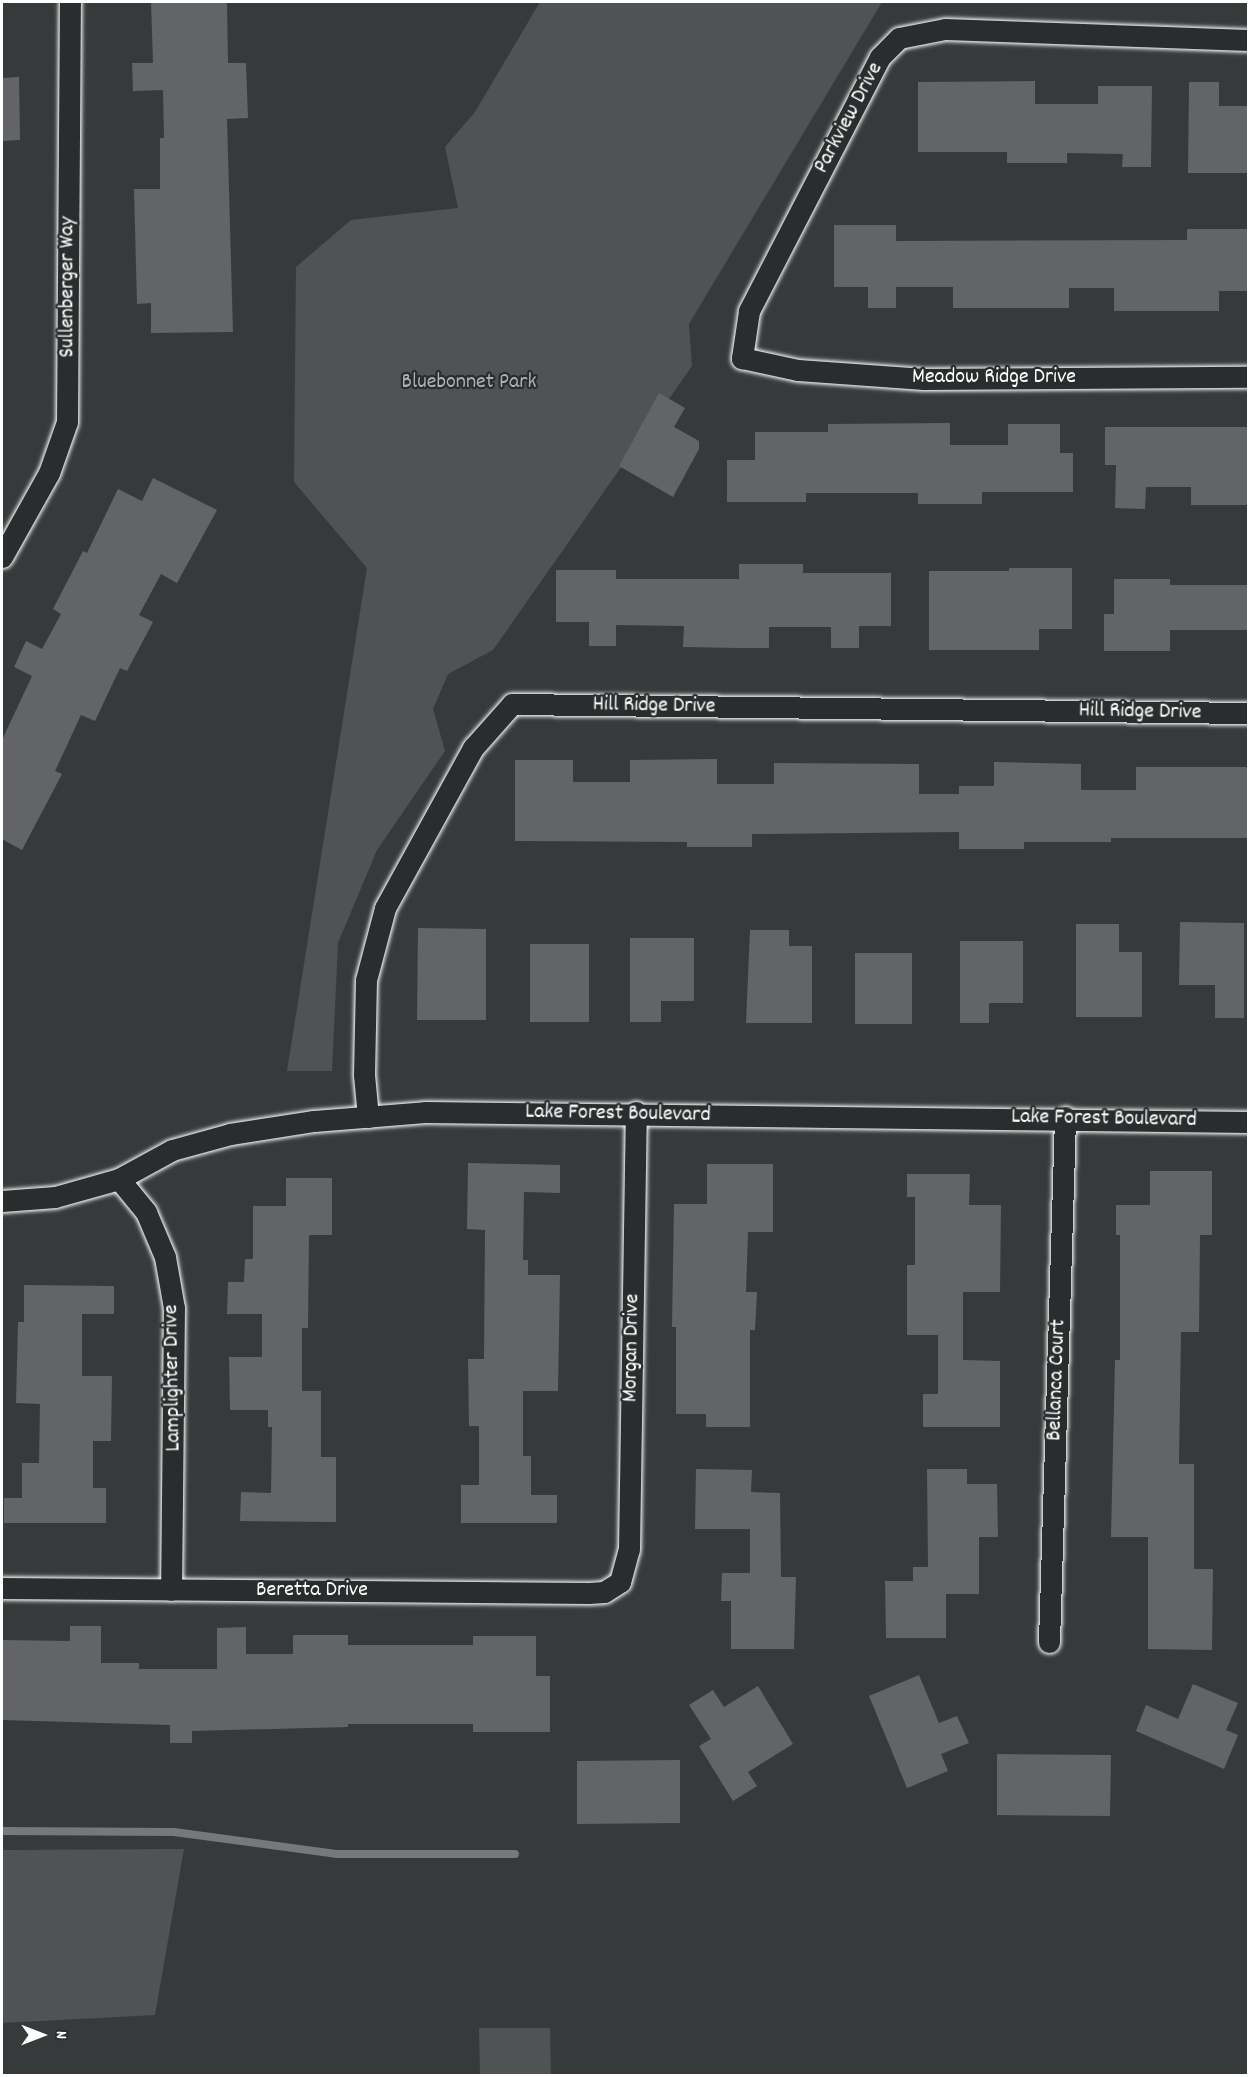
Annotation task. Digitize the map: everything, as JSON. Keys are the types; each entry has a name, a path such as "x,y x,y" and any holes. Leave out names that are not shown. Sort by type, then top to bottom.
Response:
{"street":[{"name":"Sullenberger Way","path":"2,557 49,473 67,422 70,2"},
{"name":"Parkview Drive","path":"742,358 749,311 880,57 899,38 945,29 1248,40"},
{"name":"Meadow Ridge Drive","path":"742,358 798,370 924,379 1248,377"},
{"name":"Hill Ridge Drive","path":"368,1117 364,1075 366,980 375,936 385,909 473,748 512,704 1248,713"},
{"name":"Lake Forest Boulevard","path":"2,1201 55,1197 119,1179 172,1150 230,1134 425,1112 636,1112 844,1119 1065,1117 1248,1122"},
{"name":"Morgan Drive","path":"620,1582 629,1549 636,1112"},
{"name":"Bellanca Court","path":"1049,1642 1065,1117"},
{"name":"Lamplighter Drive","path":"119,1179 146,1212 165,1257 174,1308 171,1590"},
{"name":"Beretta Drive","path":"2,1588 589,1593 604,1592 620,1582"}],"green space":[{"name":"Bluebonnet Park","path":"540,2 882,2 689,324 692,366 493,650 448,674 433,709 445,751 377,850 338,943 332,1071 287,1071 367,568 294,482 296,267 351,220 458,208 445,147 475,112"},
{"path":"184,1849 155,2015 2,2023 2,1850"},
{"path":"479,2028 550,2028 551,2075 480,2075"}],"building":[{"path":"151,2 227,2 228,63 246,63 248,118 227,119 233,332 151,333 151,303 137,304 134,189 160,189 160,138 164,138 163,90 133,91 132,63 153,63"},
{"path":"19,77 20,140 2,141 2,78"},
{"path":"1035,81 1035,104 1098,104 1098,86 1152,86 1151,167 1122,167 1123,154 1067,153 1067,163 1007,163 1007,152 918,152 918,82"},
{"path":"1189,82 1219,82 1219,106 1248,106 1248,173 1188,173"},
{"path":"834,225 896,225 896,241 1187,240 1187,229 1248,229 1248,291 1219,291 1219,311 1114,311 1114,288 1069,288 1069,308 953,308 953,287 896,287 896,308 868,308 868,287 834,287"},
{"path":"659,393 685,408 674,427 699,441 699,449 673,497 619,466"},
{"path":"950,423 950,445 1008,445 1008,424 1060,424 1060,453 1073,453 1073,492 982,492 982,504 918,504 918,493 806,493 806,502 727,502 727,460 755,460 755,432 828,432 828,424"},
{"path":"1105,427 1248,427 1248,505 1191,505 1191,487 1146,487 1145,509 1115,508 1116,465 1105,465"},
{"path":"153,478 217,510 177,583 161,574 139,615 153,622 127,671 120,668 95,721 81,715 55,771 62,774 22,850 2,839 2,740 32,676 14,667 26,641 42,649 61,614 53,609 83,551 87,553 118,489 142,501"},
{"path":"739,564 803,564 803,573 891,573 891,626 859,626 859,648 831,648 831,627 769,627 769,648 739,648 683,647 684,626 616,625 616,646 589,646 589,622 556,622 556,570 616,570 616,579 739,579"},
{"path":"1009,568 1072,568 1072,629 1039,629 1039,650 929,650 929,571 1009,571"},
{"path":"1114,579 1170,579 1170,585 1248,585 1248,630 1170,630 1170,651 1104,651 1104,614 1114,614"},
{"path":"717,759 717,784 774,784 774,763 919,764 919,794 959,794 959,786 994,786 994,762 1081,764 1081,790 1136,790 1136,767 1248,767 1248,838 1111,838 1111,842 1024,842 1024,849 959,849 959,832 752,834 752,847 687,847 687,842 515,841 515,760 573,760 573,782 630,782 630,760"},
{"path":"1180,922 1244,923 1244,1018 1215,1018 1215,985 1179,985"},
{"path":"1076,924 1119,924 1119,952 1142,952 1142,1017 1076,1017"},
{"path":"418,928 486,929 486,1020 417,1020"},
{"path":"750,930 789,930 789,946 812,946 812,1023 746,1023"},
{"path":"630,938 694,938 694,1001 661,1001 661,1022 630,1022"},
{"path":"960,941 1023,941 1023,1003 989,1003 989,1023 960,1023"},
{"path":"530,944 589,944 589,1022 530,1022"},
{"path":"855,953 912,953 912,1024 855,1024"},
{"path":"468,1163 560,1165 560,1193 524,1192 523,1260 528,1260 528,1275 560,1275 558,1391 523,1391 523,1456 531,1456 531,1495 557,1495 557,1523 461,1523 461,1485 479,1485 479,1426 469,1426 468,1359 484,1359 485,1230 467,1229"},
{"path":"707,1164 773,1164 773,1232 748,1232 746,1292 757,1292 755,1330 750,1330 750,1427 706,1427 706,1414 676,1414 676,1327 672,1327 674,1204 707,1204"},
{"path":"1150,1171 1212,1171 1212,1235 1200,1235 1199,1332 1181,1332 1179,1464 1194,1464 1194,1569 1213,1569 1212,1650 1148,1649 1148,1537 1111,1537 1115,1360 1120,1360 1120,1235 1116,1235 1116,1205 1150,1205"},
{"path":"907,1174 970,1174 969,1205 1001,1205 1000,1292 963,1292 963,1360 1000,1361 1000,1427 923,1427 923,1394 938,1394 938,1335 907,1335 907,1265 915,1265 915,1197 907,1197"},
{"path":"286,1178 332,1178 332,1235 309,1235 308,1328 302,1328 302,1391 321,1391 321,1457 336,1457 336,1522 240,1521 241,1492 271,1493 272,1427 268,1427 268,1410 230,1410 229,1357 262,1357 262,1314 227,1314 228,1282 244,1282 245,1259 253,1259 253,1206 286,1206"},
{"path":"24,1285 114,1286 114,1314 82,1314 82,1376 112,1376 111,1441 93,1441 93,1488 106,1488 106,1523 4,1523 4,1498 22,1498 22,1463 39,1463 40,1404 16,1403 18,1322 24,1322"},
{"path":"696,1469 752,1470 751,1492 780,1493 781,1577 796,1577 794,1649 731,1649 731,1601 721,1601 722,1573 750,1573 750,1529 695,1529"},
{"path":"927,1469 967,1469 967,1484 997,1484 998,1537 979,1537 979,1594 946,1594 946,1638 886,1638 885,1581 913,1581 913,1567 928,1567"},
{"path":"70,1626 101,1626 101,1663 139,1663 139,1669 217,1669 217,1628 246,1627 246,1654 293,1654 293,1635 348,1635 348,1645 473,1645 473,1636 536,1636 536,1676 550,1676 550,1732 473,1732 473,1724 348,1724 348,1727 192,1731 192,1743 170,1743 170,1725 2,1720 2,1640 70,1641"},
{"path":"919,1675 939,1723 957,1716 969,1743 941,1754 948,1771 907,1788 869,1696"},
{"path":"1193,1684 1238,1703 1226,1730 1238,1735 1224,1769 1136,1731 1146,1705 1178,1719"},
{"path":"758,1686 793,1744 748,1772 757,1786 733,1801 699,1746 711,1739 689,1705 713,1690 724,1707"},
{"path":"997,1754 1111,1755 1110,1816 997,1815"},
{"path":"680,1760 680,1823 577,1824 577,1761"}],"waterway":[{"path":"2,1831 174,1832 336,1854 515,1854"}]}
